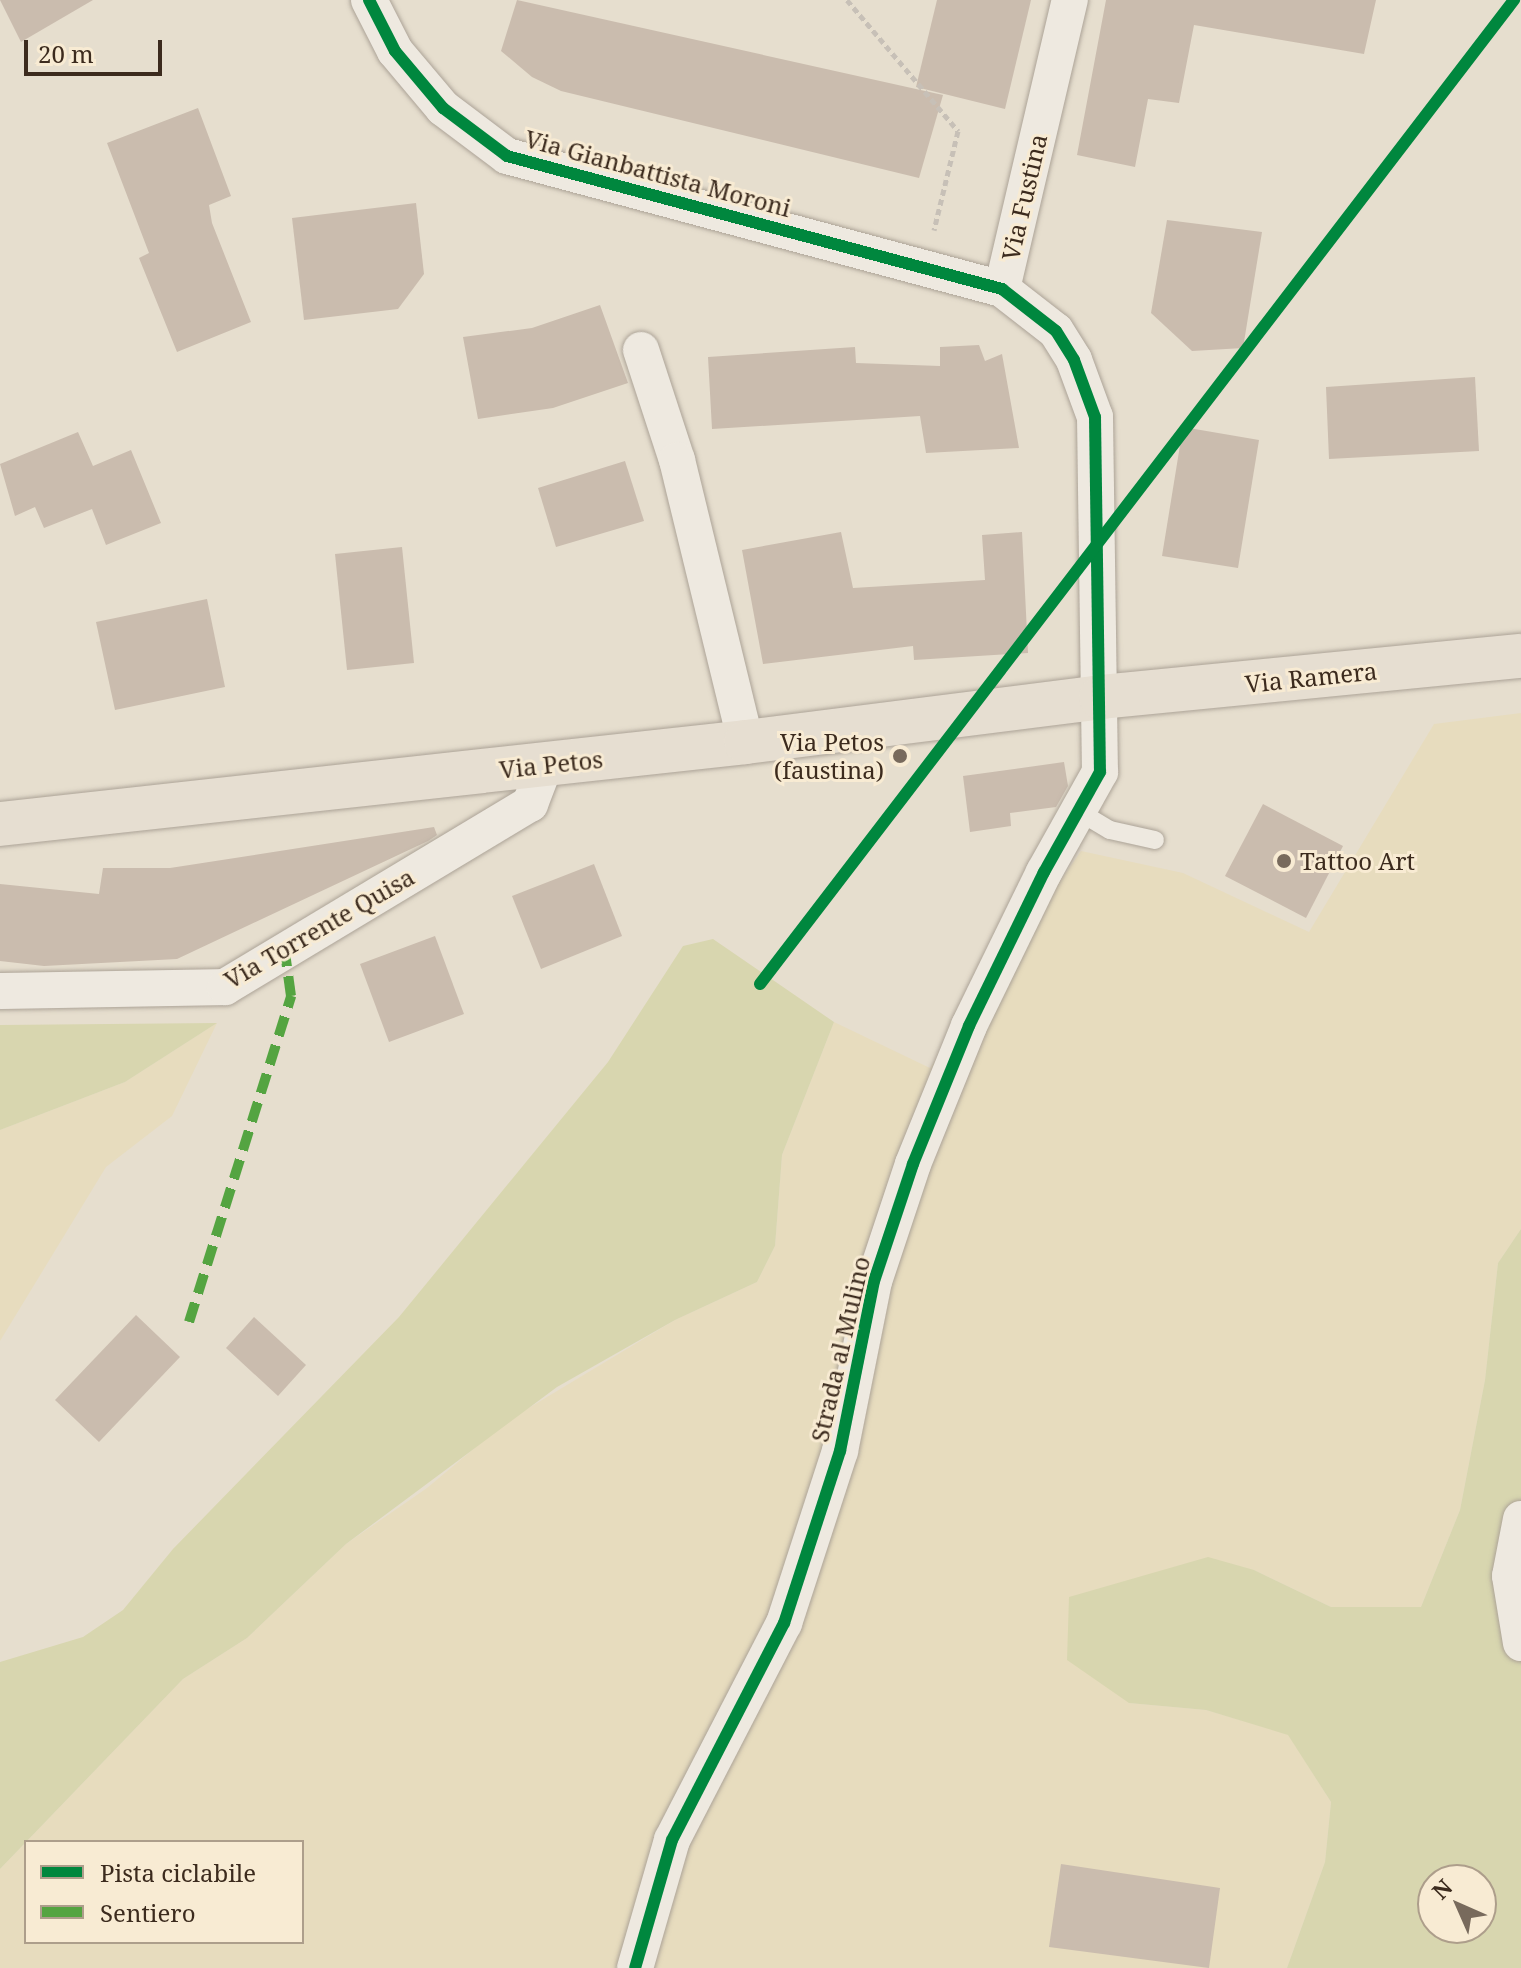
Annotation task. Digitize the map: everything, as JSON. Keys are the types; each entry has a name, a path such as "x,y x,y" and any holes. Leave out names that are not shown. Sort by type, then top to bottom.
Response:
{"main road":[{"name":"Via Ramera","path":"1101,697 1521,656"},
{"name":"Via Petos","path":"0,824 746,742 1101,697"}],"street":[{"name":"Via Gianbattista Moroni","path":"369,0 395,51 443,108 507,156 926,266 1002,289"},
{"name":"Via Fustina","path":"1070,0 1002,289 1056,331 1074,360 1095,417 1101,697"},
{"path":"641,350 677,460 746,742"},
{"name":"Strada al Mulino","path":"635,1968 672,1840 784,1623 840,1451 874,1281 913,1164 969,1026 1100,772 1101,697"},
{"name":"Via Torrente Quisa","path":"0,991 225,987 530,804 545,765"},
{"path":"1521,1519 1510,1576 1521,1643"}],"lane":[{"path":"1078,811 1110,830 1155,840"}],"path":[{"path":"847,0 958,131 926,266"}],"shaded area":[{"path":"1521,713 1521,1229 1498,1263 1485,1380 1460,1510 1421,1607 1331,1607 1254,1570 1129,1703 1206,1710 1288,1734 1331,1802 1325,1862 1287,1968 0,1968 0,1869 24,1844 24,1944 304,1944 304,1840 28,1840 183,1679 247,1638 346,1544 427,1488 507,1421 675,1320 757,1282 775,1246 782,1155 834,1022 930,1068 1081,851 1183,873 1309,932 1434,724"},
{"path":"713,939 834,1022 782,1155 775,1246 757,1282 675,1320 557,1387 346,1544 247,1638 183,1679 28,1840 24,1840 24,1844 0,1869 0,1662 83,1637 123,1610 173,1549 399,1317 608,1062 683,946"},
{"path":"217,1023 172,1116 106,1167 0,1341 0,1130 125,1082"},
{"path":"217,1023 125,1082 0,1130 0,1025"},
{"path":"1521,1229 1521,1968 1287,1968 1325,1862 1331,1802 1288,1735 1206,1710 1129,1703 1067,1660 1069,1597 1208,1557 1254,1570 1331,1607 1421,1607 1460,1510 1485,1380 1498,1263"}],"building":[{"path":"0,0 93,0 21,42"},
{"path":"517,0 943,95 919,178 561,91 532,77 501,51"},
{"path":"937,0 1031,0 1005,109 916,87"},
{"path":"1106,0 1376,0 1364,54 1194,25 1179,103 1148,99 1135,167 1077,155"},
{"path":"198,108 231,196 209,205 212,223 251,322 177,352 139,258 149,253 107,143"},
{"path":"416,203 424,274 398,309 304,320 292,218"},
{"path":"1167,220 1262,232 1243,348 1192,351 1151,313"},
{"path":"600,305 628,383 553,408 478,419 463,337 532,328"},
{"path":"979,345 985,361 1002,354 1019,448 926,453 920,416 712,429 708,357 855,347 856,363 940,366 940,347"},
{"path":"1475,377 1479,451 1329,459 1326,387"},
{"path":"1183,427 1259,440 1238,568 1162,556"},
{"path":"78,432 93,466 131,450 161,523 106,545 92,509 44,528 35,507 15,516 0,464"},
{"path":"625,461 644,521 556,547 538,488"},
{"path":"841,532 853,588 985,580 982,535 1022,532 1028,653 914,660 913,646 763,664 742,550"},
{"path":"402,547 414,663 347,670 335,554"},
{"path":"207,599 225,687 115,710 96,622"},
{"path":"1064,762 1068,786 1056,807 1010,813 1011,826 970,832 963,776"},
{"name":"Tattoo Art","path":"1263,804 1343,846 1306,918 1225,876"},
{"path":"434,827 437,835 428,841 177,959 44,966 0,961 0,884 99,894 103,868 170,868"},
{"path":"594,864 622,936 541,969 512,896"},
{"path":"435,936 464,1014 389,1042 360,964"},
{"path":"136,1315 180,1357 99,1442 55,1400"},
{"path":"254,1317 306,1365 278,1396 226,1348"},
{"path":"1061,1864 1220,1888 1209,1968 1049,1947"}],"marked path":[{"path":"189,1322 291,996 285,953"}],"cycle path":[{"path":"369,0 395,51 443,108 507,156 1002,289 1056,331 1074,360 1095,417 1100,772 1044,872 969,1026 913,1164 874,1281 840,1451 784,1623 672,1840 635,1968"},
{"path":"760,984 1514,0"}],"place":[{"name":"Via Petos (faustina)","path":"900,756"},
{"name":"Tattoo Art","path":"1284,861"}]}
